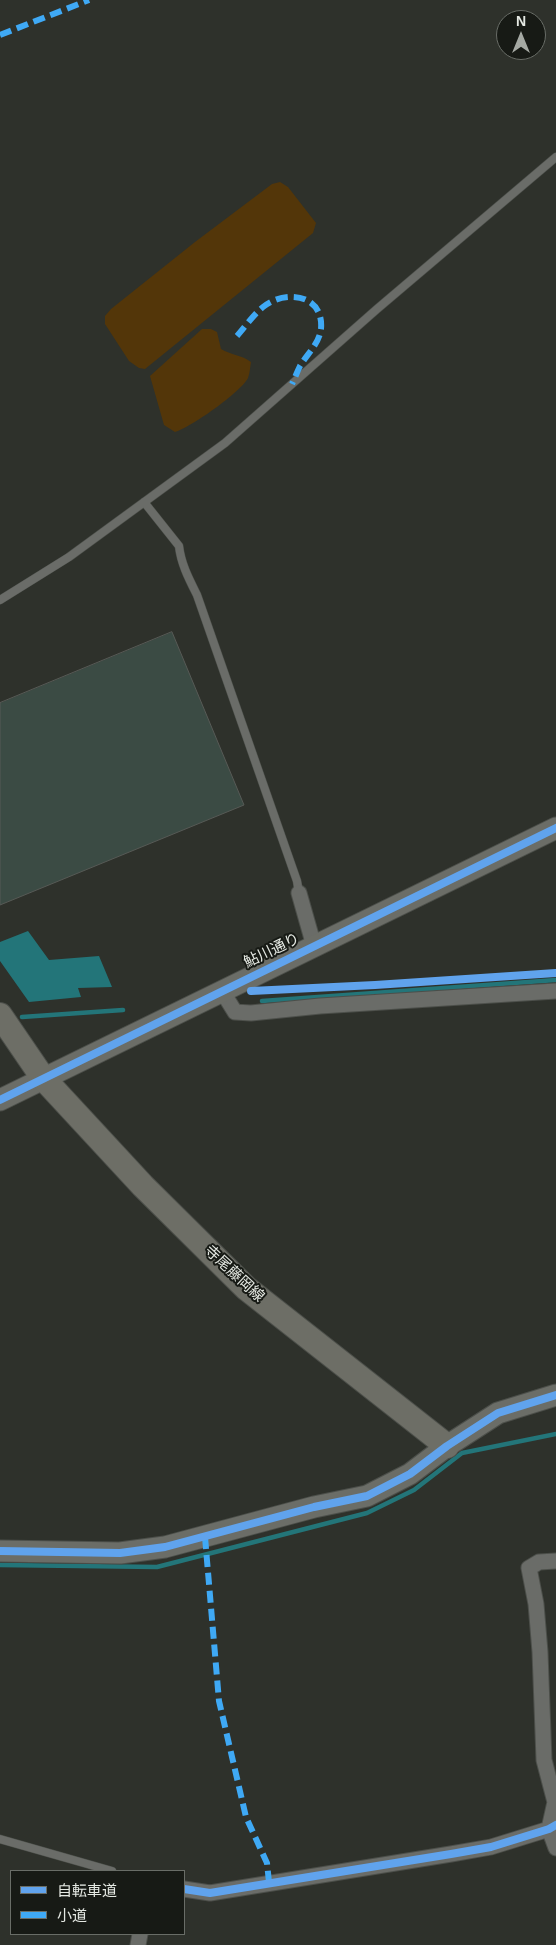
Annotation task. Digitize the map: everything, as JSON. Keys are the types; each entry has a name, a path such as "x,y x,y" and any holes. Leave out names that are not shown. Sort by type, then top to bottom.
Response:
{"main road":[{"name":"寺尾藤岡線","path":"0,1014 43,1078 142,1186 246,1288 447,1446"}],"street":[{"name":"鮎川通り","path":"0,1100 556,828"},
{"path":"299,893 314,946"},
{"path":"222,991 234,1012 251,1013 320,1006 556,991"},
{"path":"0,1551 120,1553 165,1547 314,1507 367,1496 410,1474 447,1446 498,1413 556,1395"},
{"path":"556,1561 538,1562 529,1568 536,1604 540,1652 544,1760 555,1802 553,1827 556,1848"},
{"path":"185,1889 210,1894 491,1847 553,1827"}],"lane":[{"path":"0,600 69,557 225,443 377,309 556,157"},
{"path":"144,502 179,546 187,575 204,613 297,881 299,893"},
{"path":"0,1839 108,1870"}],"shaded area":[{"path":"280,182 288,187 316,223 313,233 145,369 139,368 129,361 105,324 105,316 111,309 195,242 272,184"},
{"path":"202,329 211,329 217,332 221,349 251,362 249,376 236,392 215,409 192,424 175,432 164,425 150,376"}],"water":[{"path":"28,931 49,960 99,956 112,987 78,988 81,997 29,1002 0,961 0,942"}],"building":[{"path":"172,632 244,805 0,905 0,703"}],"waterway":[{"path":"262,1001 556,980"},
{"path":"22,1017 123,1010"},
{"path":"0,1565 157,1567 367,1513 414,1490 462,1453 556,1434"}],"marked path":[{"path":"0,35 89,0"},
{"path":"237,336 256,314 272,301 292,297 310,302 316,308 320,317 320,334 300,366 292,384"},
{"path":"205,1537 219,1701 246,1817 267,1863 269,1882"}],"cycle path":[{"path":"0,1100 556,828"},
{"path":"251,991 556,973"},
{"path":"0,1551 120,1553 165,1547 314,1507 367,1496 410,1474 447,1446 498,1413 556,1395"},
{"path":"185,1889 210,1893 451,1854 491,1847 549,1829 556,1825"}]}
